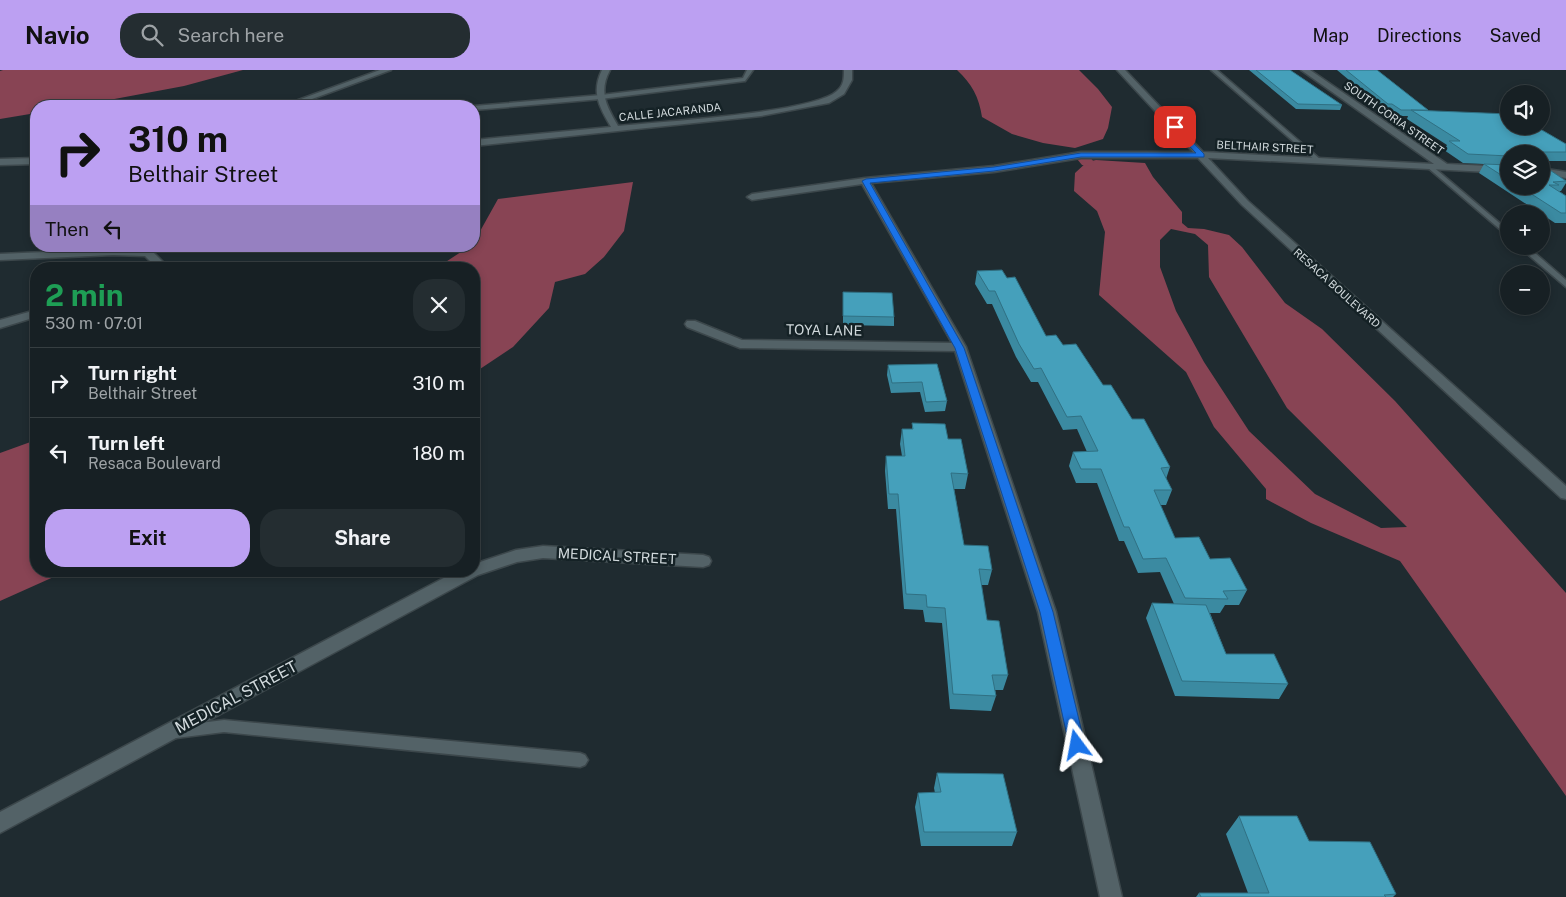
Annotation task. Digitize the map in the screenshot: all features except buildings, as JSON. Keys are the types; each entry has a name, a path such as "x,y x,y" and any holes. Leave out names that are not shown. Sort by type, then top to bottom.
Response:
{"street":[{"path":"303,100 387,70"},
{"path":"606,70 599,81 600,97 616,129"},
{"name":"CALLE JACARANDA","path":"480,142 761,114 826,100 842,92 848,80 848,70"},
{"name":"RESACA BOULEVARD","path":"1121,70 1252,210 1566,494"},
{"name":"SOUTH CORIA STREET","path":"1305,70 1445,167"},
{"name":"BELTHAIR STREET","path":"752,197 866,181 994,169 1081,155 1202,156 1500,170"},
{"path":"0,162 30,161"},
{"path":"1550,172 1566,175"},
{"path":"866,181 960,348 1047,612 1111,897"},
{"path":"0,257 112,252 148,253 158,262"},
{"path":"52,256 54,262"},
{"path":"0,324 30,313"},
{"name":"TOYA LANE","path":"691,324 740,344 960,348"},
{"name":"MEDICAL STREET","path":"480,569 516,556 543,552 703,561"},
{"name":"MEDICAL STREET","path":"0,823 462,577"}],"lane":[{"path":"480,107 600,97 745,79 750,70"},
{"path":"1214,70 1319,161"},
{"path":"1429,166 1500,227"},
{"path":"1532,255 1566,284"},
{"path":"170,732 224,726 580,760"}],"shaded area":[{"path":"243,70 184,86 109,100 30,100 30,114 0,119 0,71"},
{"path":"957,70 1079,70 1098,89 1112,107 1108,128 1103,139 1075,148 1043,143 1012,134 982,117 974,91"},
{"path":"1096,160 1145,163 1153,177 1182,212 1182,223 1188,228 1204,229 1229,235 1242,247 1285,303 1322,329 1395,401 1566,593 1566,796 1400,561 1311,523 1266,499 1266,489 1214,427 1186,372 1099,295 1105,232 1097,211 1074,191 1075,173 1087,162","holes":["1171,229 1195,234 1208,245 1209,277 1287,408 1407,527 1381,528 1315,494 1249,431 1204,362 1176,311 1160,267 1160,240"]},
{"path":"633,182 624,231 604,257 585,274 555,282 549,308 513,347 480,369 480,262 446,262 461,252 480,252 480,231 498,199"},
{"path":"30,442 30,577 54,577 0,601 0,453"}],"waterway":[{"path":"1084,159 1087,162"}],"route":[{"path":"1077,745 1047,612 960,348 866,181 994,169 1081,155 1202,156 1175,127"}]}
